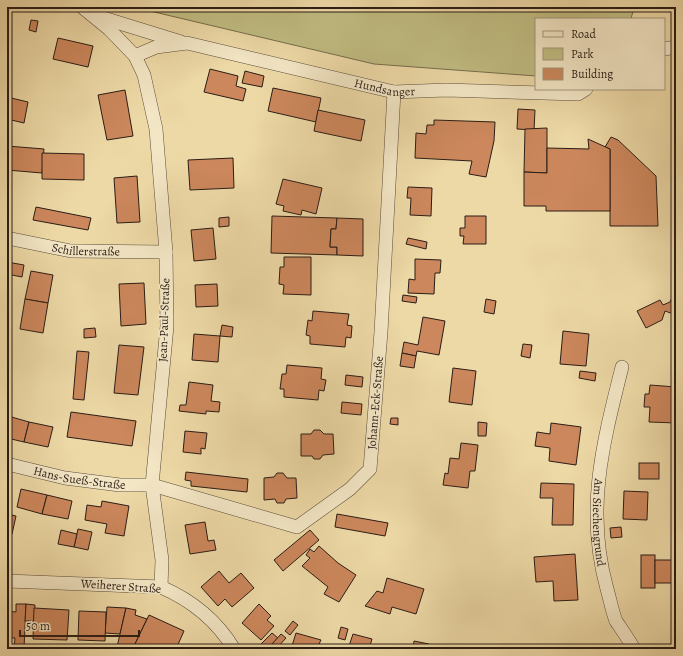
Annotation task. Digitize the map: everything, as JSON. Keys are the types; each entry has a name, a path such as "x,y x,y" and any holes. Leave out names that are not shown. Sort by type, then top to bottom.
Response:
{"street":[{"name":"Hundsanger","path":"84,9 108,20 187,44 394,92 446,90 578,94 584,90"},
{"name":"Jean-Paul-Straße","path":"84,9 109,29 135,56 144,75 156,129 166,252 167,326 152,486 162,560 161,587"},
{"name":"Hundsanger","path":"135,56 156,47 187,44"},
{"path":"665,49 676,47"},
{"name":"Johann-Eck-Straße","path":"152,486 297,527 350,490 370,469 381,332 394,92"},
{"name":"Schillerstraße","path":"7,238 71,251 166,252"},
{"name":"Am Siechengrund","path":"622,367 602,450 596,494 598,542 603,575 616,620 634,649"},
{"name":"Hans-Sueß-Straße","path":"7,464 66,478 120,485 152,486"},
{"name":"Weiherer Straße","path":"7,581 161,587 183,596 206,615 229,640 234,649"}],"green space":[{"path":"133,7 634,7 631,18 535,18 535,76 374,64"}],"building":[{"path":"31,20 38,21 36,32 29,30"},
{"path":"58,38 93,46 88,67 53,59"},
{"path":"210,69 238,76 236,86 246,89 243,101 204,92"},
{"path":"245,71 264,76 262,87 242,83"},
{"path":"273,88 321,98 316,122 268,111"},
{"path":"125,90 133,136 107,140 98,95"},
{"path":"7,97 28,102 24,123 7,119"},
{"path":"518,109 535,110 534,130 517,129"},
{"path":"318,110 365,120 361,141 314,131"},
{"path":"434,120 495,122 494,141 486,177 469,174 472,161 415,158 416,133 426,134 427,125 434,125"},
{"path":"547,128 547,173 524,172 525,129"},
{"path":"611,137 618,140 656,176 658,226 610,226 610,149 605,147"},
{"path":"588,139 610,149 610,211 546,211 546,206 524,206 524,172 547,173 547,148 589,149"},
{"path":"7,146 44,149 42,173 7,170"},
{"path":"42,153 84,154 84,180 42,179"},
{"path":"233,158 234,188 190,190 188,160"},
{"path":"137,176 140,222 117,223 114,178"},
{"path":"283,179 322,188 316,214 302,210 301,215 283,211 284,206 276,204"},
{"path":"408,187 432,188 431,216 410,215 411,198 407,198"},
{"path":"36,207 91,218 88,230 33,220"},
{"path":"272,216 337,218 336,229 331,229 330,247 337,247 337,255 271,253"},
{"path":"465,216 486,216 486,244 463,244 464,236 460,236 460,228 465,228"},
{"path":"229,217 229,226 219,227 219,218"},
{"path":"337,218 363,219 363,256 337,255 337,247 330,247 331,229 336,229"},
{"path":"213,228 216,259 194,261 191,230"},
{"path":"408,238 427,242 426,249 406,244"},
{"path":"284,257 311,257 311,295 283,294 284,285 279,284 280,267 284,267"},
{"path":"415,259 441,260 440,273 435,273 434,294 408,293 409,279 415,280"},
{"path":"7,262 24,265 22,277 7,274"},
{"path":"31,271 53,275 48,303 25,299"},
{"path":"144,283 146,324 121,326 119,284"},
{"path":"217,284 218,306 196,307 195,285"},
{"path":"676,288 676,315 665,311 662,320 646,328 637,311 660,300 663,305 670,302"},
{"path":"403,295 417,297 416,303 402,301"},
{"path":"25,299 48,303 43,333 20,329"},
{"path":"486,299 496,301 494,314 484,312"},
{"path":"313,311 349,314 347,325 352,326 351,338 346,337 345,347 310,344 310,336 306,335 308,320 312,321"},
{"path":"423,317 445,321 439,355 417,351 416,356 402,353 404,342 418,345"},
{"path":"222,325 233,327 232,337 220,336"},
{"path":"95,328 96,337 84,338 84,329"},
{"path":"563,331 589,334 586,366 560,364"},
{"path":"194,334 220,336 218,362 192,360"},
{"path":"523,344 532,345 530,358 521,356"},
{"path":"119,345 144,347 138,395 114,393"},
{"path":"77,351 89,352 84,400 73,399"},
{"path":"402,353 416,356 414,368 400,366"},
{"path":"287,365 322,368 321,379 326,380 324,391 319,390 318,400 284,397 284,389 280,389 282,374 286,374"},
{"path":"453,368 476,371 472,405 449,402"},
{"path":"580,371 596,373 595,381 579,378"},
{"path":"346,375 363,377 362,387 345,385"},
{"path":"189,382 213,385 211,401 220,402 219,412 206,411 206,414 179,411 180,405 186,405"},
{"path":"650,385 676,387 676,423 649,422 650,407 644,407 645,394 649,394"},
{"path":"342,402 362,404 361,415 341,413"},
{"path":"71,412 136,421 132,446 67,437"},
{"path":"8,416 29,422 24,442 7,438"},
{"path":"391,418 398,418 398,425 390,424"},
{"path":"29,422 53,427 48,447 24,442"},
{"path":"478,422 487,423 486,436 478,436"},
{"path":"551,423 581,427 576,465 549,461 550,448 535,446 537,432 550,434"},
{"path":"314,430 320,430 324,434 333,434 334,454 323,455 320,459 314,459 312,456 301,456 301,434 311,434"},
{"path":"185,431 207,433 205,449 201,448 201,454 183,452"},
{"path":"461,443 478,445 475,471 470,471 468,488 443,485 445,473 448,474 450,458 459,459"},
{"path":"639,463 659,463 659,479 639,479"},
{"path":"186,472 248,479 247,492 191,486 191,481 185,480"},
{"path":"277,473 283,473 287,478 296,478 297,498 286,499 284,503 277,503 275,499 264,500 264,478 274,477"},
{"path":"541,483 574,484 573,525 552,525 553,498 540,498"},
{"path":"21,489 47,495 42,514 17,507"},
{"path":"624,491 648,492 647,520 623,519"},
{"path":"47,495 72,501 68,519 42,514"},
{"path":"102,501 129,506 124,536 105,533 107,524 85,520 87,505 101,507"},
{"path":"7,514 16,516 12,534 7,532"},
{"path":"337,514 388,523 385,536 335,527"},
{"path":"205,522 208,541 214,540 216,550 190,554 185,525"},
{"path":"621,527 622,537 611,538 610,528"},
{"path":"78,529 92,532 88,550 74,547"},
{"path":"61,530 77,534 74,547 58,544"},
{"path":"310,530 319,540 283,571 274,560"},
{"path":"319,546 338,563 356,575 339,602 324,594 328,587 302,566 310,558 306,555 310,549 314,552"},
{"path":"575,554 578,600 554,601 553,581 536,582 534,557"},
{"path":"641,555 655,555 655,588 641,588"},
{"path":"655,560 676,560 676,583 655,583"},
{"path":"219,571 229,583 241,573 254,588 232,607 225,599 218,606 201,587"},
{"path":"387,578 424,589 416,614 392,607 390,614 365,606 377,591 383,593"},
{"path":"16,604 26,604 24,649 14,648 15,638 7,638 7,611 16,612"},
{"path":"26,604 35,605 34,621 25,621"},
{"path":"259,604 271,616 267,620 274,626 261,640 242,623"},
{"path":"107,607 126,608 120,634 105,633"},
{"path":"34,608 69,610 67,640 33,639"},
{"path":"126,608 136,610 135,615 147,619 135,644 142,647 141,649 120,649 117,647"},
{"path":"79,611 106,612 105,641 78,640"},
{"path":"149,615 184,631 176,649 146,649 135,644"},
{"path":"293,621 298,625 290,635 285,631"},
{"path":"341,627 348,629 345,640 338,638"},
{"path":"272,633 278,638 267,649 261,644"},
{"path":"296,633 321,640 319,644 330,647 329,649 291,649"},
{"path":"281,634 286,638 276,649 271,645"},
{"path":"353,634 372,639 369,649 348,649"},
{"path":"414,641 429,644 428,649 413,649"}]}
